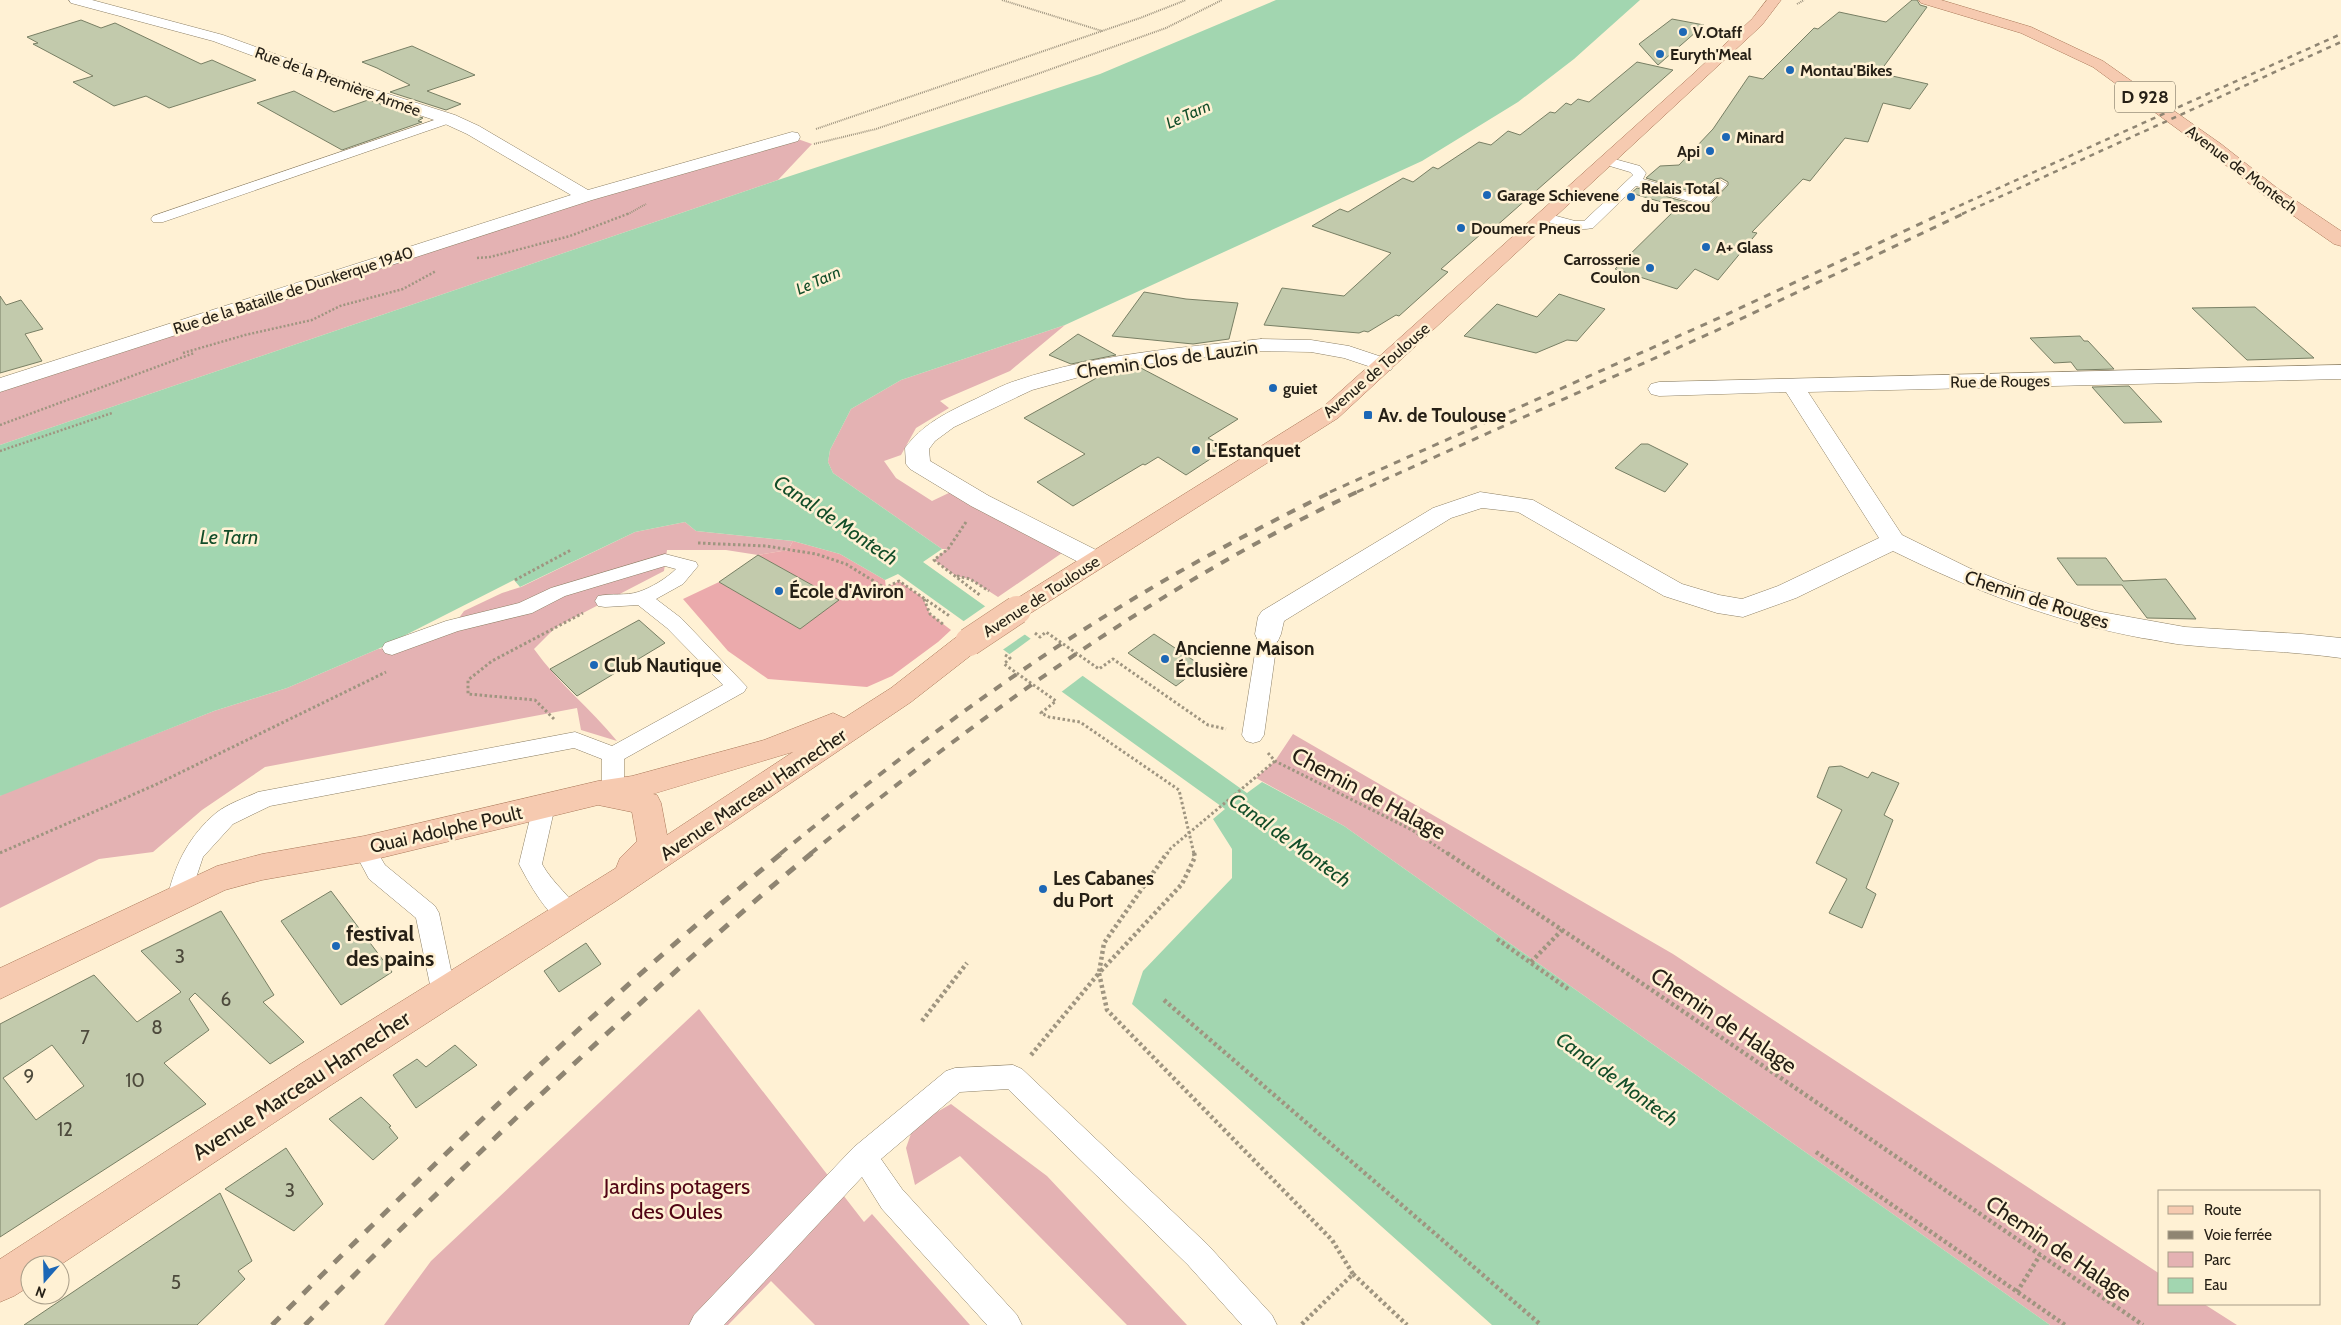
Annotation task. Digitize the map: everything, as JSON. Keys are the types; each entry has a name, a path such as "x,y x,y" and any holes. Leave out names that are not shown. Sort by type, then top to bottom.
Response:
{"main road":[{"name":"Avenue de Toulouse","path":"1757,22 1774,0"},
{"name":"Avenue de Toulouse","path":"901,695 969,642 1016,610 1330,412 1757,22 1790,0"},
{"name":"Avenue de Montech","path":"1926,0 2026,30 2098,64 2215,148 2271,192 2341,240"},
{"name":"Quai Adolphe Poult","path":"0,984 217,879 253,870 364,849 605,792 632,788 786,744 901,695"},
{"name":"Avenue Marceau Hamecher","path":"0,1282 315,1075 605,892 901,695"},
{"name":"Avenue Marceau Hamecher","path":"605,792 646,803 653,845 605,892"}],"street":[{"name":"Rue de la Première Armée","path":"76,0 218,38 351,87 449,120 474,130 586,196"},
{"name":"Rue de la Bataille de Dunkerque 1940","path":"0,385 586,196 792,137"},
{"name":"Chemin Clos de Lauzin","path":"1096,560 980,501 918,464 917,448 927,436 946,422 1024,385 1081,370 1139,359 1261,345 1311,346 1348,352 1383,365"},
{"name":"Rue de Rouges","path":"1659,389 2341,372"},
{"path":"1268,634 1271,616 1442,513 1480,500 1524,505 1673,590 1717,604 1743,608 1787,592 1893,541 1793,386"},
{"name":"Chemin de Rouges","path":"1893,541 1960,574 2007,593 2094,620 2185,636 2302,643 2341,648"}],"lane":[{"path":"158,219 449,120"},
{"path":"1545,217 1575,225 1588,225 1634,181 1640,172 1607,161"},
{"path":"1634,181 1703,201 1720,184"},
{"path":"392,648 453,626 525,608 558,592 666,560 689,566 676,580 642,598 605,601"},
{"path":"605,792 614,755 737,687 674,623 642,598"},
{"path":"1253,735 1268,634"},
{"path":"180,896 186,870 194,852 225,818 266,798 575,740 614,755"},
{"path":"544,806 530,864 542,886 569,915"},
{"path":"364,849 377,872 427,914 444,994"},
{"path":"704,1325 864,1156 955,1080 1013,1076 1198,1255 1262,1325"},
{"path":"864,1156 892,1199 1007,1325"}],"path":[{"path":"1002,0 1103,31"},
{"path":"792,137 1103,31 1186,0"},
{"path":"812,144 876,129 1040,73 1166,28 1222,0"},
{"path":"0,425 197,352"},
{"path":"0,451 112,413"},
{"path":"980,501 948,549 934,560 983,598"},
{"path":"692,543 725,543 788,550 833,559 885,588 899,581 953,618"},
{"path":"515,580 570,550"},
{"path":"956,576 970,579"},
{"path":"923,598 930,614"},
{"path":"575,740 535,700 468,694 468,680 492,661 605,601"},
{"path":"1040,637 1046,632 1099,669 1113,660 1208,725 1253,735 1275,761 1171,848 1104,943 1099,973 1107,1010 1332,1240 1353,1274 1407,1325"},
{"path":"1010,658 1004,664 1056,701 1041,714 1080,722 1180,790 1195,858 1182,884 1099,973 1013,1076"},
{"path":"0,853 155,785 394,668"},
{"name":"Chemin de Halage","path":"1275,761 1412,830 2143,1325"},
{"path":"1531,962 1562,930"},
{"path":"1497,939 1568,989"},
{"path":"922,1021 967,963"},
{"path":"1164,1000 1541,1325"},
{"path":"1816,1152 2065,1325"},
{"path":"2017,1292 2040,1255"},
{"path":"1301,1325 1353,1274"}],"green space":[{"path":"792,137 812,144 778,180 0,445 0,385"},
{"path":"1065,325 1010,371 940,401 949,408 916,428 901,455 884,461 896,478 932,501 953,491 1062,553 998,597 970,579 956,576 934,560 947,549 942,549 833,473 828,462 830,450 851,409 901,380"},
{"path":"685,522 696,531 793,541 788,550 758,555 726,550 667,550 664,571 556,627 534,649 553,673 617,741 581,730 577,708 265,767 202,810 153,852 99,859 0,908 0,796 3,794 214,711 287,688 378,649 392,648 453,626 464,611 502,593 521,587 635,532"},
{"path":"1293,734 1673,954 2158,1273 2158,1305 2206,1305 2237,1325 2050,1325 1344,826 1256,778 1275,761"},
{"name":"Jardins potagers des Oules","path":"699,1009 864,1222 872,1214 970,1325 815,1325 771,1281 728,1325 384,1325 431,1261"},
{"path":"951,1104 1047,1176 1187,1325 1127,1325 960,1156 915,1185 906,1148 914,1125"}],"shaded area":[{"path":"793,541 840,554 885,580 886,588 899,581 923,598 930,614 951,630 892,676 867,687 768,679 728,651 683,599 719,582 800,629 838,600 758,555 788,550"}],"water":[{"name":"Le Tarn","path":"1276,0 1640,0 1574,59 1518,102 1422,161 1065,325 901,380 851,409 830,450 828,462 833,473 942,549 923,562 1247,793 1262,782 1344,826 2050,1325 1492,1325 1132,1004 1143,971 1232,878 1232,849 1213,819 1225,809 898,574 885,580 840,554 793,541 696,531 685,522 635,532 520,587 514,580 378,649 287,688 214,711 0,796 0,445 778,180 1100,74"}],"pier":[{"path":"987,605 1027,633 1001,651 961,623"},
{"path":"1033,637 1085,674 1060,693 1007,656"}],"building":[{"path":"1912,0 1917,0 1920,5 1927,7 1879,73 1928,84 1910,109 1883,103 1868,142 1845,138 1810,181 1803,179 1752,232 1757,233 1718,280 1695,269 1677,289 1615,269 1678,207 1631,193 1637,188 1703,207 1709,205 1728,185 1728,182 1721,178 1715,179 1699,194 1646,178 1660,166 1679,165 1713,129 1749,76 1763,79 1814,28 1818,29 1839,12 1886,22"},
{"path":"1672,19 1704,25 1658,65 1639,44"},
{"path":"81,20 101,28 115,23 201,64 212,60 256,80 169,108 146,96 114,106 73,82 93,76 33,44 38,43 27,37"},
{"path":"412,46 475,75 427,91 461,104 446,110 390,92 410,85 362,62"},
{"path":"1637,62 1673,70 1494,228 1489,227 1441,269 1448,272 1399,316 1396,315 1368,332 1359,333 1264,325 1282,288 1344,296 1391,253 1312,226 1340,209 1348,212 1403,178 1413,182 1433,167 1438,169 1479,142 1491,145 1508,131 1520,135 1550,112 1555,113 1566,103 1571,105 1578,99 1589,102"},
{"path":"294,91 334,112 368,100 423,118 418,121 422,122 342,150 257,103"},
{"path":"1144,292 1186,299 1238,303 1229,339 1193,344 1112,336"},
{"path":"1559,294 1605,309 1577,341 1567,340 1536,353 1464,336 1497,304 1537,317"},
{"path":"0,296 6,305 21,300 43,329 25,334 42,361 0,373"},
{"path":"2255,307 2314,358 2247,360 2192,308"},
{"path":"1078,334 1116,355 1071,364 1049,355"},
{"path":"2080,336 2084,341 2088,341 2114,369 2077,370 2071,362 2054,363 2030,338"},
{"path":"1139,367 1238,419 1208,438 1227,448 1186,475 1158,457 1073,506 1037,482 1085,454 1024,418 1102,375 1100,375"},
{"path":"2129,386 2162,422 2124,423 2092,387"},
{"path":"1641,444 1648,444 1688,464 1665,492 1615,468"},
{"name":"École d'Aviron","path":"758,555 839,600 800,629 719,582"},
{"path":"2057,558 2106,558 2123,581 2166,579 2196,619 2147,618 2122,585 2077,585"},
{"name":"Club Nautique","path":"639,620 665,643 577,696 550,669"},
{"name":"Ancienne Maison Éclusière","path":"1154,634 1202,666 1176,686 1128,653"},
{"path":"1841,766 1868,778 1872,772 1899,783 1884,815 1893,820 1866,888 1876,894 1862,928 1829,913 1847,879 1816,863 1842,810 1817,797 1829,767"},
{"name":"festival des pains","path":"331,891 392,972 341,1005 281,921"},
{"path":"221,911 274,995 263,1002 304,1042 270,1064 195,993 189,999 209,1030 164,1063 206,1104 0,1237 0,1024 94,975 137,1022 181,992 141,951","holes":["52,1045 84,1086 36,1120 3,1078"]},
{"path":"586,943 601,964 559,992 544,971"},
{"path":"455,1045 477,1065 416,1108 393,1075 417,1059 426,1067"},
{"path":"361,1097 391,1126 389,1127 398,1138 373,1160 329,1119"},
{"path":"286,1148 323,1204 294,1231 225,1189"},
{"path":"220,1193 252,1261 238,1271 245,1279 197,1325 24,1325 54,1305 70,1305 70,1294"}],"railway":[{"path":"1941,214 2341,34"},
{"path":"1962,214 2341,42"},
{"path":"1330,492 1721,317 1943,213"},
{"path":"1357,492 1713,332 1965,213"},
{"path":"780,854 912,750 1002,684 1095,622 1190,566 1333,491"},
{"path":"810,854 940,752 1074,656 1142,611 1213,568 1285,528 1357,492"},
{"path":"272,1325 395,1203 521,1083 650,966 782,853"},
{"path":"305,1325 502,1131 717,934 812,853"}],"place":[{"name":"V.Otaff","path":"1683,32"},
{"name":"Euryth'Meal","path":"1660,54"},
{"name":"Montau'Bikes","path":"1790,70"},
{"name":"Minard","path":"1726,137"},
{"name":"Api","path":"1710,151"},
{"name":"Garage Schievene","path":"1487,195"},
{"name":"Relais Total du Tescou","path":"1631,197"},
{"name":"Doumerc Pneus","path":"1461,228"},
{"name":"A+ Glass","path":"1706,247"},
{"name":"Carrosserie Coulon","path":"1650,268"},
{"name":"guiet","path":"1273,388"},
{"name":"Av. de Toulouse","path":"1368,415"},
{"name":"L'Estanquet","path":"1196,450"},
{"name":"École d'Aviron","path":"779,591"},
{"name":"Ancienne Maison Éclusière","path":"1165,659"},
{"name":"Club Nautique","path":"594,665"},
{"name":"Les Cabanes du Port","path":"1043,889"},
{"name":"festival des pains","path":"336,946"}],"water label":[{"name":"Canal de Montech","path":"836,520"},
{"name":"Canal de Montech","path":"1290,840"},
{"name":"Canal de Montech","path":"1617,1079"}]}
